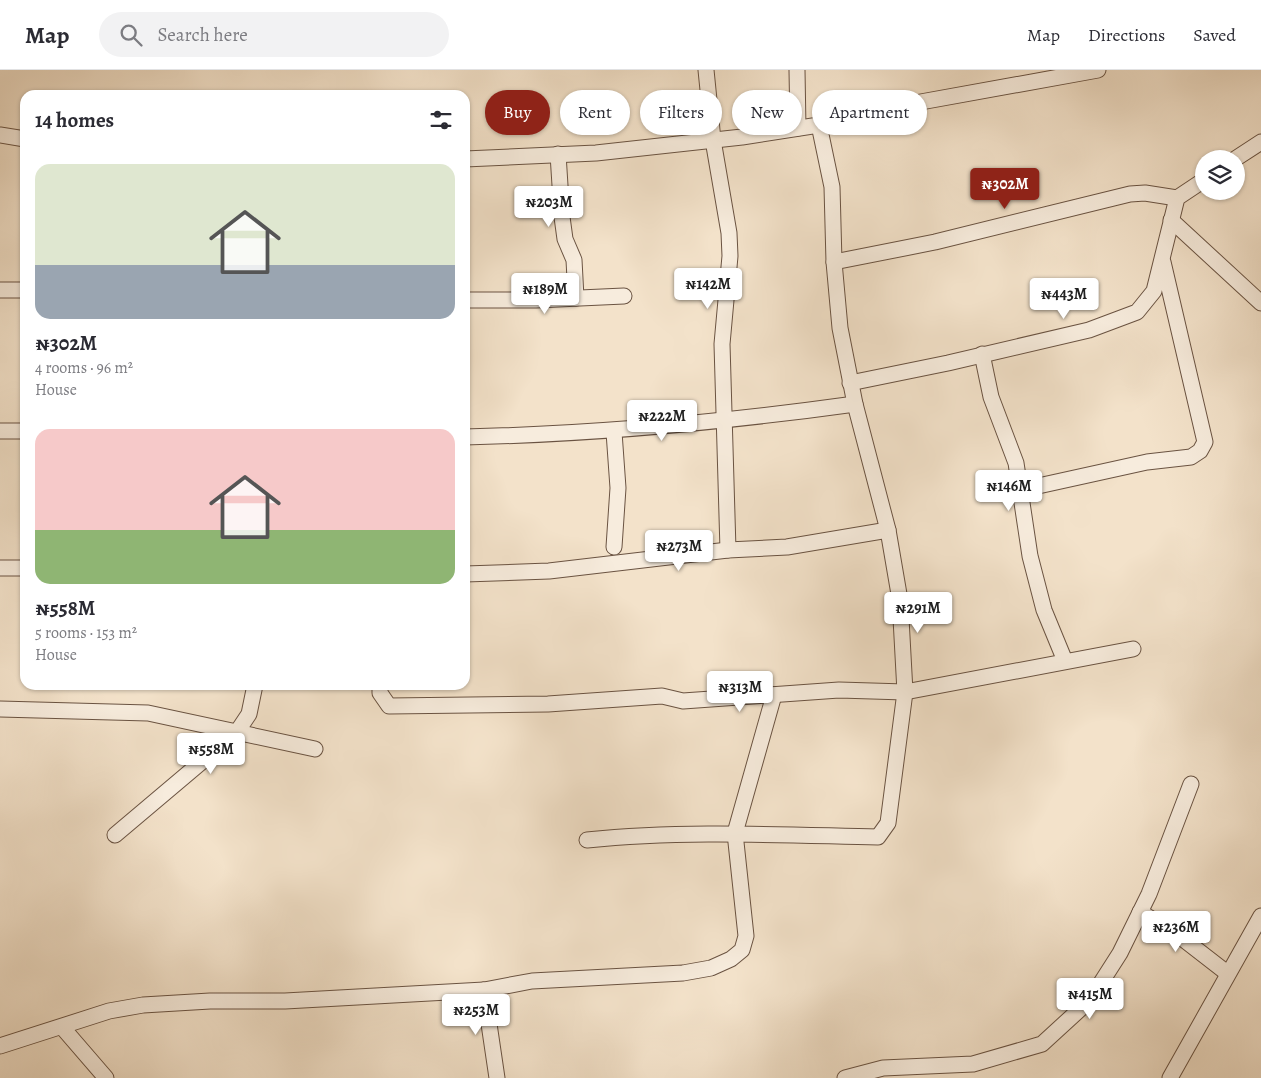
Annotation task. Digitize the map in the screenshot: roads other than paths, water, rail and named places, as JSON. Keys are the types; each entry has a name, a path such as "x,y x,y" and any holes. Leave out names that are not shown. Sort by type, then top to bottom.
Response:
{"street":[{"path":"706,70 713,140 729,233 730,256 722,344 726,421 728,550"},
{"path":"798,70 798,90"},
{"path":"927,99 1065,72 1098,70"},
{"path":"0,135 20,139"},
{"path":"470,159 558,154 748,135"},
{"path":"587,840 625,836 735,833 878,837 888,823 905,692 900,600 888,530 850,383 840,328 834,262 832,187 821,135"},
{"path":"1245,152 1261,142"},
{"path":"558,154 562,218 566,239 574,260 576,298"},
{"path":"850,383 1089,330 1137,312 1154,290 1177,198 1195,186"},
{"path":"834,262 935,242 1130,194 1145,193 1177,198"},
{"path":"1171,220 1261,303"},
{"path":"1020,490 1147,462 1191,457 1200,451 1205,442 1162,258"},
{"path":"0,290 20,290"},
{"path":"470,300 624,296"},
{"path":"982,354 991,397 1016,463 1030,556 1042,601 1065,661"},
{"path":"470,437 614,432 726,421 855,404"},
{"path":"0,431 20,431"},
{"path":"614,432 618,488 614,547"},
{"path":"470,574 549,571 728,550 787,547 888,530"},
{"path":"0,568 20,568"},
{"path":"380,690 389,706 548,704 662,696 683,701 839,690 905,692 999,676 1065,661 1133,649"},
{"path":"115,835 237,732 249,714 255,690"},
{"path":"0,1046 109,1011 143,1005 210,1000 285,1001 484,990 532,981 683,973 711,968 731,959 742,950 746,936 735,833 774,695"},
{"path":"0,710 148,713 315,749"},
{"path":"845,1078 883,1068 973,1064 1042,1044 1090,1000 1120,953 1150,894 1191,784"},
{"path":"1140,912 1178,935 1227,973"},
{"path":"1170,1078 1227,973 1261,916"},
{"path":"484,990 497,1078"},
{"path":"62,1027 106,1078"}]}
